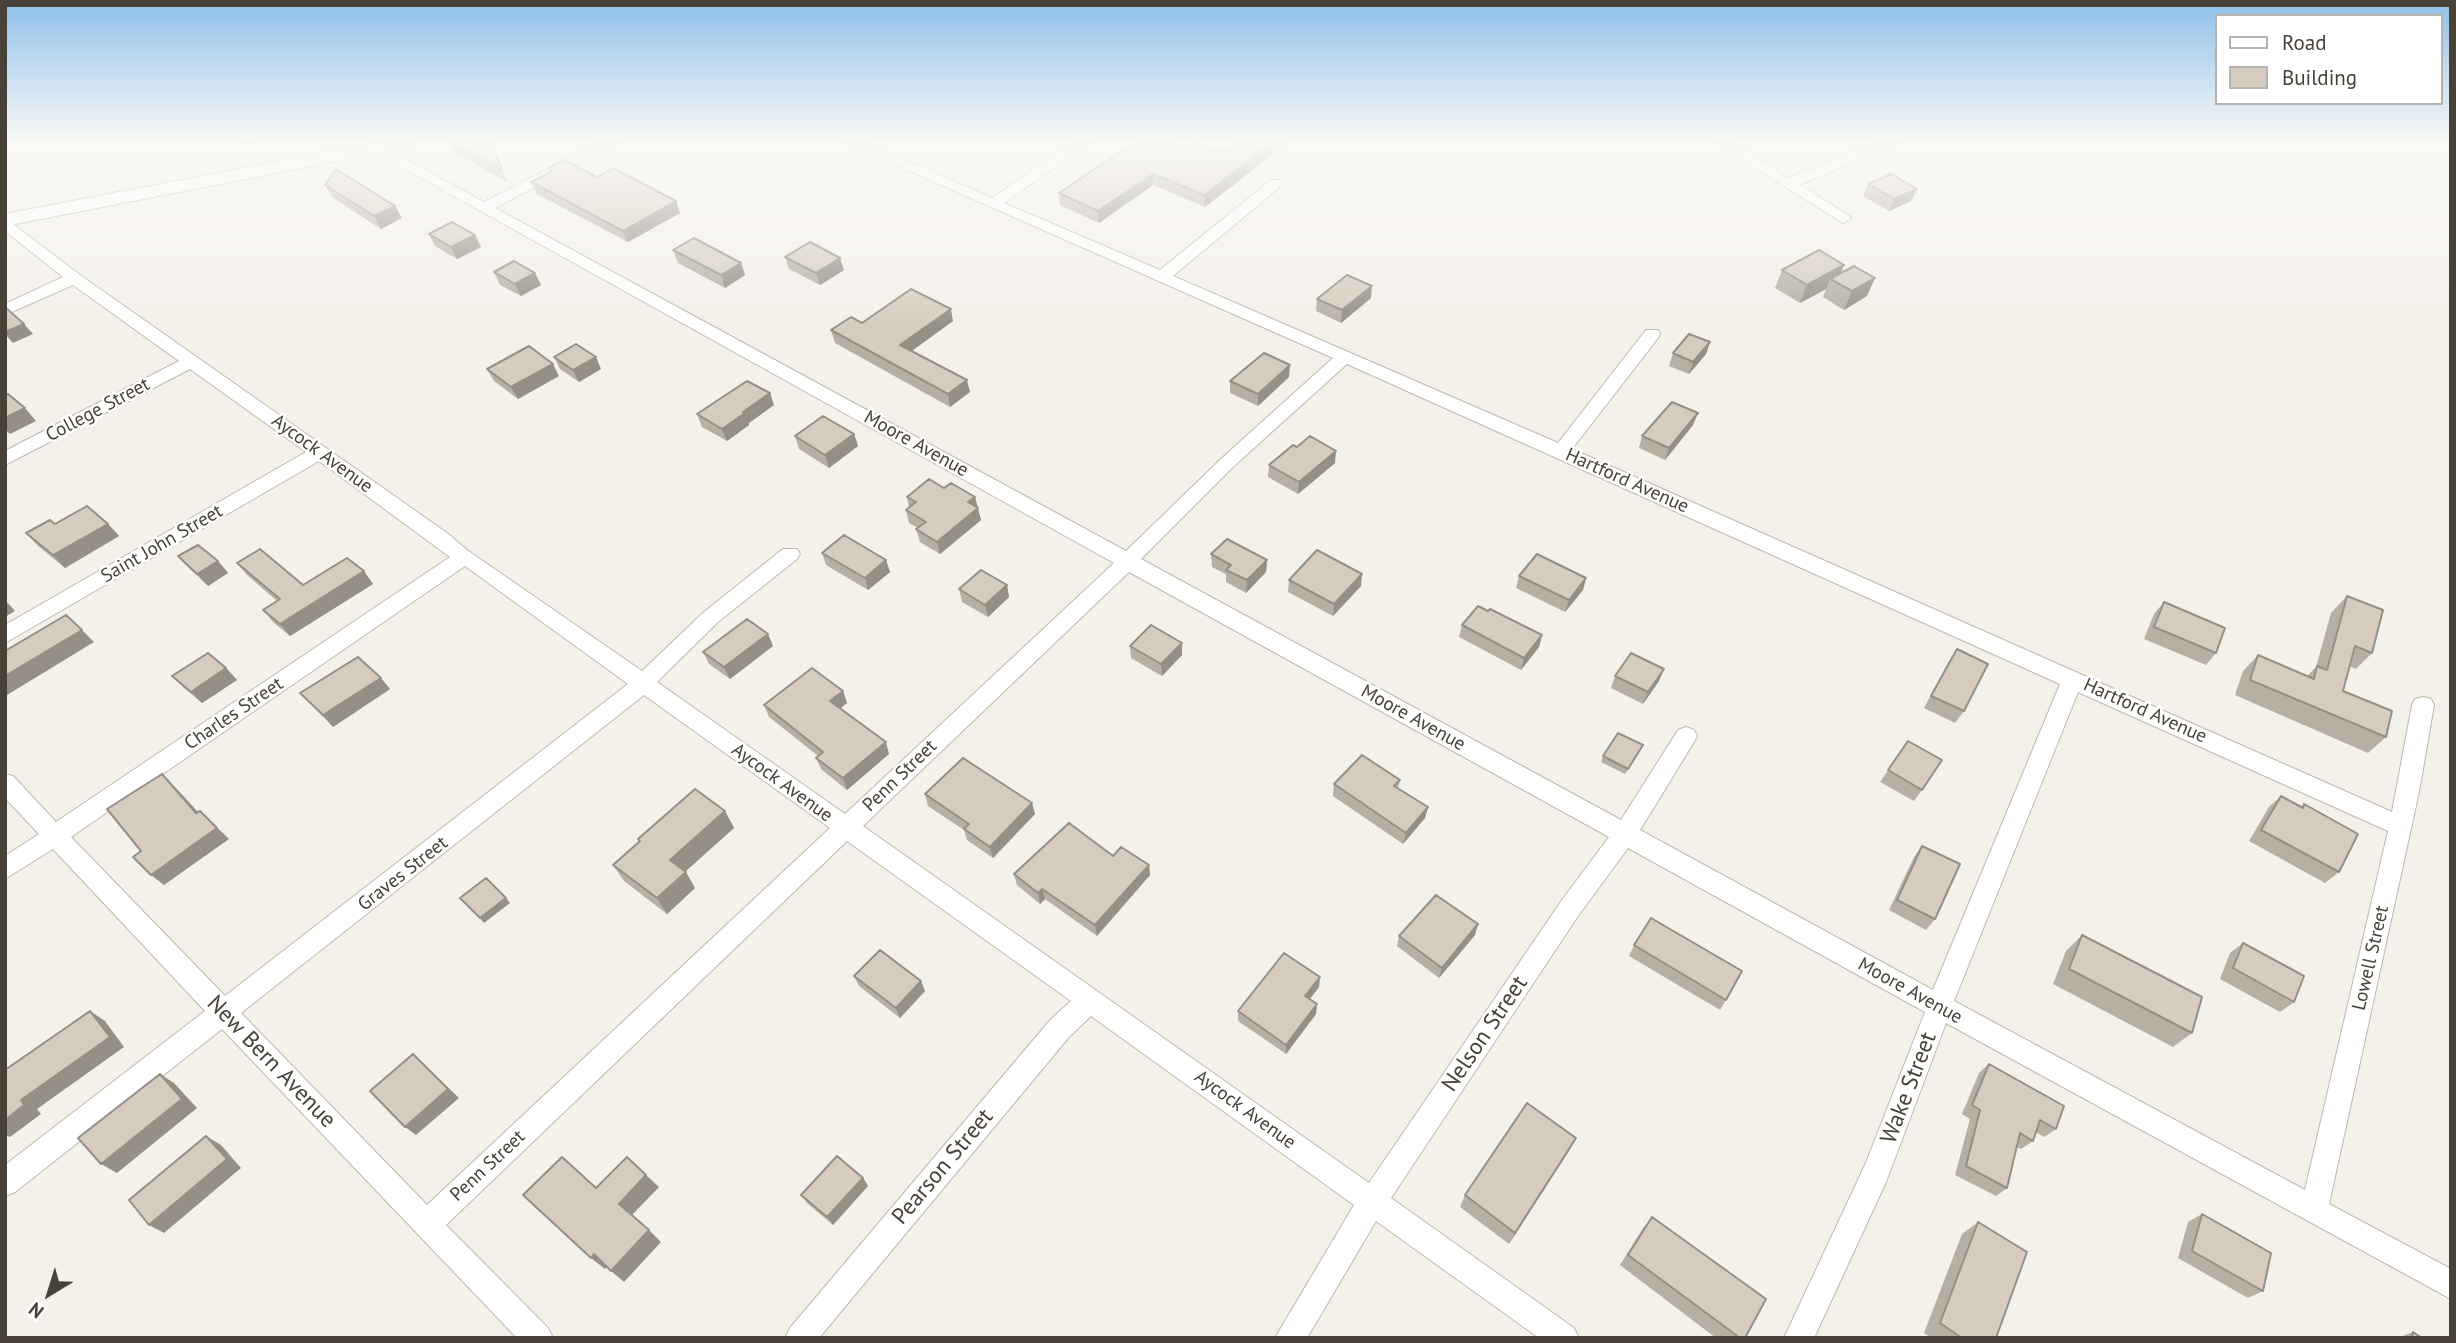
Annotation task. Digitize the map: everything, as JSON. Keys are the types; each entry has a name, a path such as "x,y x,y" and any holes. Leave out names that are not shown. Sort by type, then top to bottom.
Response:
{"street":[{"path":"5,222 93,205"},
{"name":"Moore Avenue","path":"482,205 1940,1007 2451,1284"},
{"path":"486,207 491,205"},
{"name":"Hartford Avenue","path":"995,205 1560,451 2400,826"},
{"path":"1161,278 1250,205"},
{"path":"1821,205 1843,218"},
{"name":"Aycock Avenue","path":"5,222 74,278 440,538 463,558 466,557 1564,1338"},
{"path":"5,310 74,278"},
{"path":"1560,451 1652,334"},
{"name":"Penn Street","path":"426,1225 1128,561 1228,462 1344,357"},
{"name":"College Street","path":"5,459 191,361"},
{"name":"Saint John Street","path":"5,635 320,452"},
{"name":"Graves Street","path":"5,1182 643,683 711,617 790,554"},
{"name":"Charles Street","path":"5,869 463,558"},
{"name":"Wake Street","path":"1799,1338 1876,1172 2073,679"},
{"name":"Lowell Street","path":"2314,1210 2400,826 2423,705"},
{"name":"Nelson Street","path":"1290,1338 1372,1202 1570,908 1625,834 1686,736"},
{"name":"New Bern Avenue","path":"5,783 426,1225 538,1338"},
{"name":"Pearson Street","path":"800,1338 1060,1028 1090,1000"}],"building":[{"path":"356,205 395,206 374,216"},
{"path":"574,205 670,205 623,231"},
{"path":"1084,205 1107,205 1098,211"},
{"path":"452,222 475,235 451,247 429,234"},
{"path":"694,238 741,263 721,275 673,250"},
{"path":"810,242 840,258 816,273 785,257"},
{"path":"1819,250 1844,265 1807,285 1782,270"},
{"path":"514,261 535,273 515,284 494,272"},
{"path":"1854,266 1875,278 1852,291 1830,279"},
{"path":"1347,275 1372,286 1342,310 1317,299"},
{"path":"911,289 951,309 900,345 967,380 948,394 831,330 851,317 862,323"},
{"path":"5,307 24,324 5,332"},
{"path":"1689,334 1710,342 1693,362 1673,353"},
{"path":"576,344 596,357 573,370 554,357"},
{"path":"529,346 553,364 511,387 487,369"},
{"path":"1264,353 1290,365 1258,394 1230,381"},
{"path":"747,381 770,393 722,429 697,414"},
{"path":"8,394 25,408 5,418 5,395"},
{"path":"1672,402 1698,413 1669,448 1642,436"},
{"path":"823,416 854,434 825,455 795,436"},
{"path":"1310,436 1336,451 1299,482 1269,465 1293,445 1297,447"},
{"path":"929,479 944,488 951,483 975,497 968,502 978,508 937,542 916,529 926,522 906,510 916,502 907,497"},
{"path":"87,506 108,524 53,555 26,533 50,520 55,524"},
{"path":"844,535 886,560 865,578 822,553"},
{"path":"1227,539 1267,560 1247,580 1226,570 1231,565 1211,554"},
{"path":"198,545 218,561 197,574 178,556"},
{"path":"260,549 303,585 347,558 364,571 280,624 263,610 280,599 237,563"},
{"path":"1317,550 1362,574 1334,604 1289,580"},
{"path":"1537,554 1586,578 1569,600 1519,576"},
{"path":"981,570 1007,585 985,605 959,589"},
{"path":"2347,596 2383,610 2372,653 2355,646 2343,691 2392,711 2386,737 2250,680 2258,655 2314,679 2317,666 2327,670"},
{"path":"2164,602 2225,628 2216,653 2154,627"},
{"path":"1478,606 1488,611 1490,609 1542,635 1524,658 1462,625"},
{"path":"66,615 82,630 5,676 5,651"},
{"path":"747,619 768,634 724,667 703,652"},
{"path":"1151,625 1182,643 1161,664 1130,646"},
{"path":"1957,649 1988,664 1964,711 1931,696"},
{"path":"208,653 226,668 191,692 172,676"},
{"path":"1631,653 1664,669 1648,692 1615,676"},
{"path":"358,657 381,678 323,715 300,693"},
{"path":"812,668 843,691 830,701 886,742 843,778 816,758 823,752 764,705"},
{"path":"1618,733 1643,745 1628,769 1603,756"},
{"path":"1908,741 1942,760 1922,790 1888,770"},
{"path":"1362,755 1400,780 1394,786 1428,807 1406,833 1334,784"},
{"path":"963,758 1032,803 990,847 964,829 969,824 925,794"},
{"path":"162,774 196,813 200,811 217,828 151,875 133,857 141,851 107,809"},
{"path":"695,789 725,811 670,860 686,872 657,898 613,865"},
{"path":"2281,796 2303,808 2304,804 2358,834 2339,872 2261,830"},
{"path":"1069,823 1113,856 1121,847 1149,865 1095,925 1042,889 1038,893 1014,874"},
{"path":"1922,846 1960,864 1935,919 1897,900"},
{"path":"486,878 506,898 480,918 460,898"},
{"path":"1436,895 1478,924 1442,968 1399,936"},
{"path":"1651,918 1742,971 1726,1000 1634,945"},
{"path":"2082,935 2202,997 2192,1033 2069,969"},
{"path":"2243,943 2304,976 2294,1002 2233,968"},
{"path":"880,950 921,981 896,1008 854,976"},
{"path":"1284,953 1320,977 1305,996 1317,1004 1286,1045 1238,1011"},
{"path":"90,1011 110,1037 21,1100 24,1105 5,1120 5,1070"},
{"path":"413,1054 448,1089 405,1127 370,1091"},
{"path":"1989,1064 2064,1106 2056,1129 2040,1120 2033,1141 2020,1133 2007,1188 1966,1166 1980,1110 1972,1105"},
{"path":"160,1074 182,1099 101,1164 78,1138"},
{"path":"1527,1103 1576,1138 1515,1233 1465,1195"},
{"path":"206,1136 227,1159 149,1225 129,1200"},
{"path":"837,1156 863,1178 827,1217 801,1195"},
{"path":"562,1157 596,1188 627,1157 646,1175 619,1204 649,1230 611,1271 594,1254 591,1258 523,1195"},
{"path":"2202,1214 2271,1253 2263,1291 2192,1251"},
{"path":"1652,1217 1766,1299 1745,1338 1740,1338 1628,1255"},
{"path":"1978,1222 2027,1252 1996,1338 1962,1338 1940,1323"}]}
